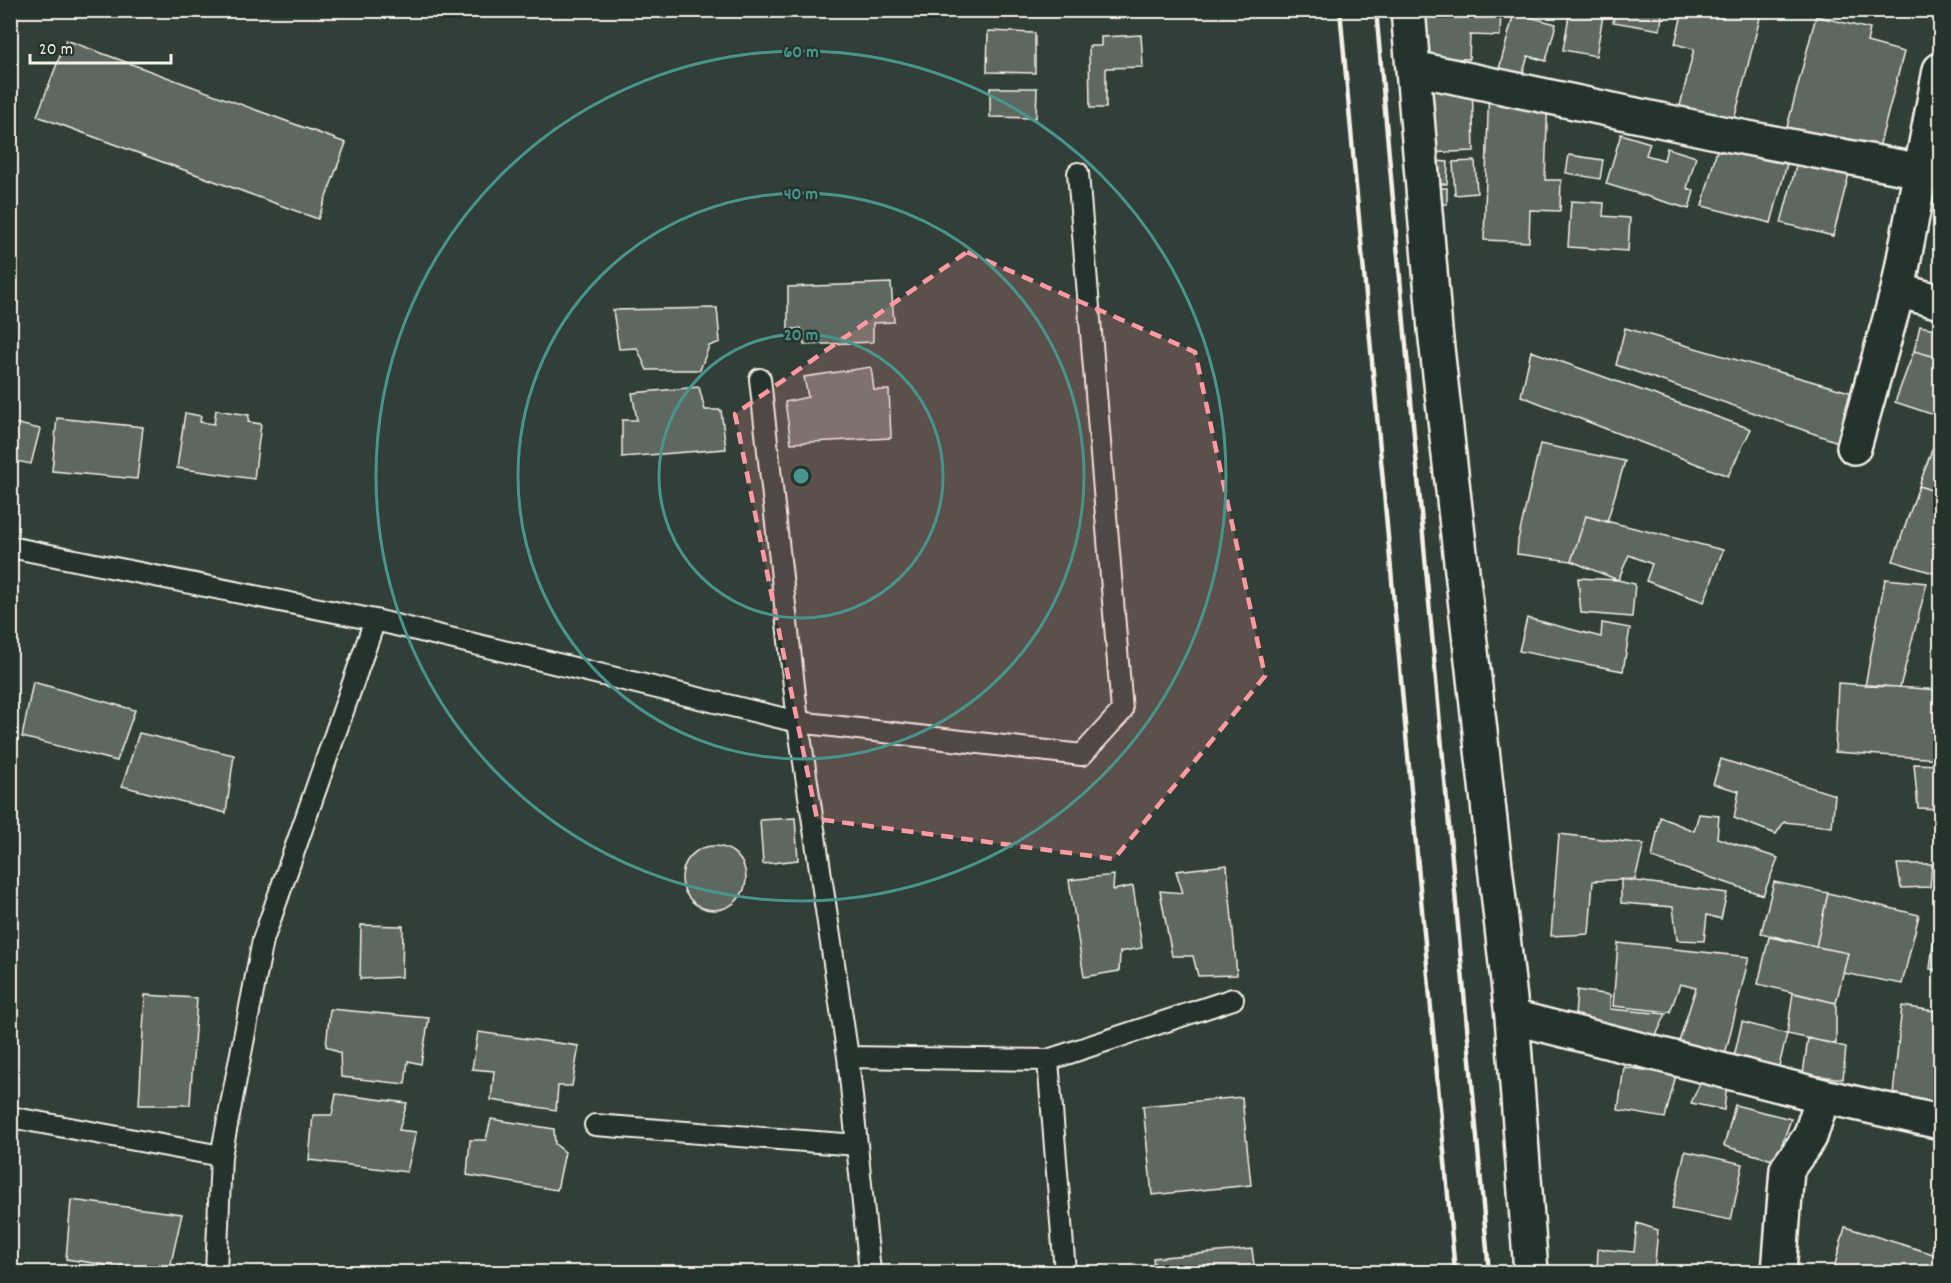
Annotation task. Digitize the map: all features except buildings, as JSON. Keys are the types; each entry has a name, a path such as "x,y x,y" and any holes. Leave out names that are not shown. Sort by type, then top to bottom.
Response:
{"street":[{"path":"1408,10 1435,330 1512,1017 1531,1272"},
{"path":"1413,68 1709,130 1921,171"},
{"path":"1854,447 1898,290 1941,70"},
{"path":"1898,290 1941,302"},
{"path":"1512,1017 1823,1096 1941,1122"},
{"path":"1779,1272 1787,1169 1810,1137 1823,1096"}],"lane":[{"path":"10,547 375,621 798,722 1082,755 1122,711 1078,173"},
{"path":"760,379 798,722 848,1057 870,1272"},
{"path":"216,1272 221,1156 263,940 375,621"},
{"path":"848,1057 1048,1060 1233,999"},
{"path":"1048,1060 1065,1272"},
{"path":"10,1117 221,1156"},
{"path":"595,1125 857,1145"}],"highlighted area":[{"path":"967,252 1195,352 1265,676 1114,859 817,819 735,414"}],"railway":[{"path":"1340,10 1455,1272"},
{"path":"1376,10 1489,1272"}]}
